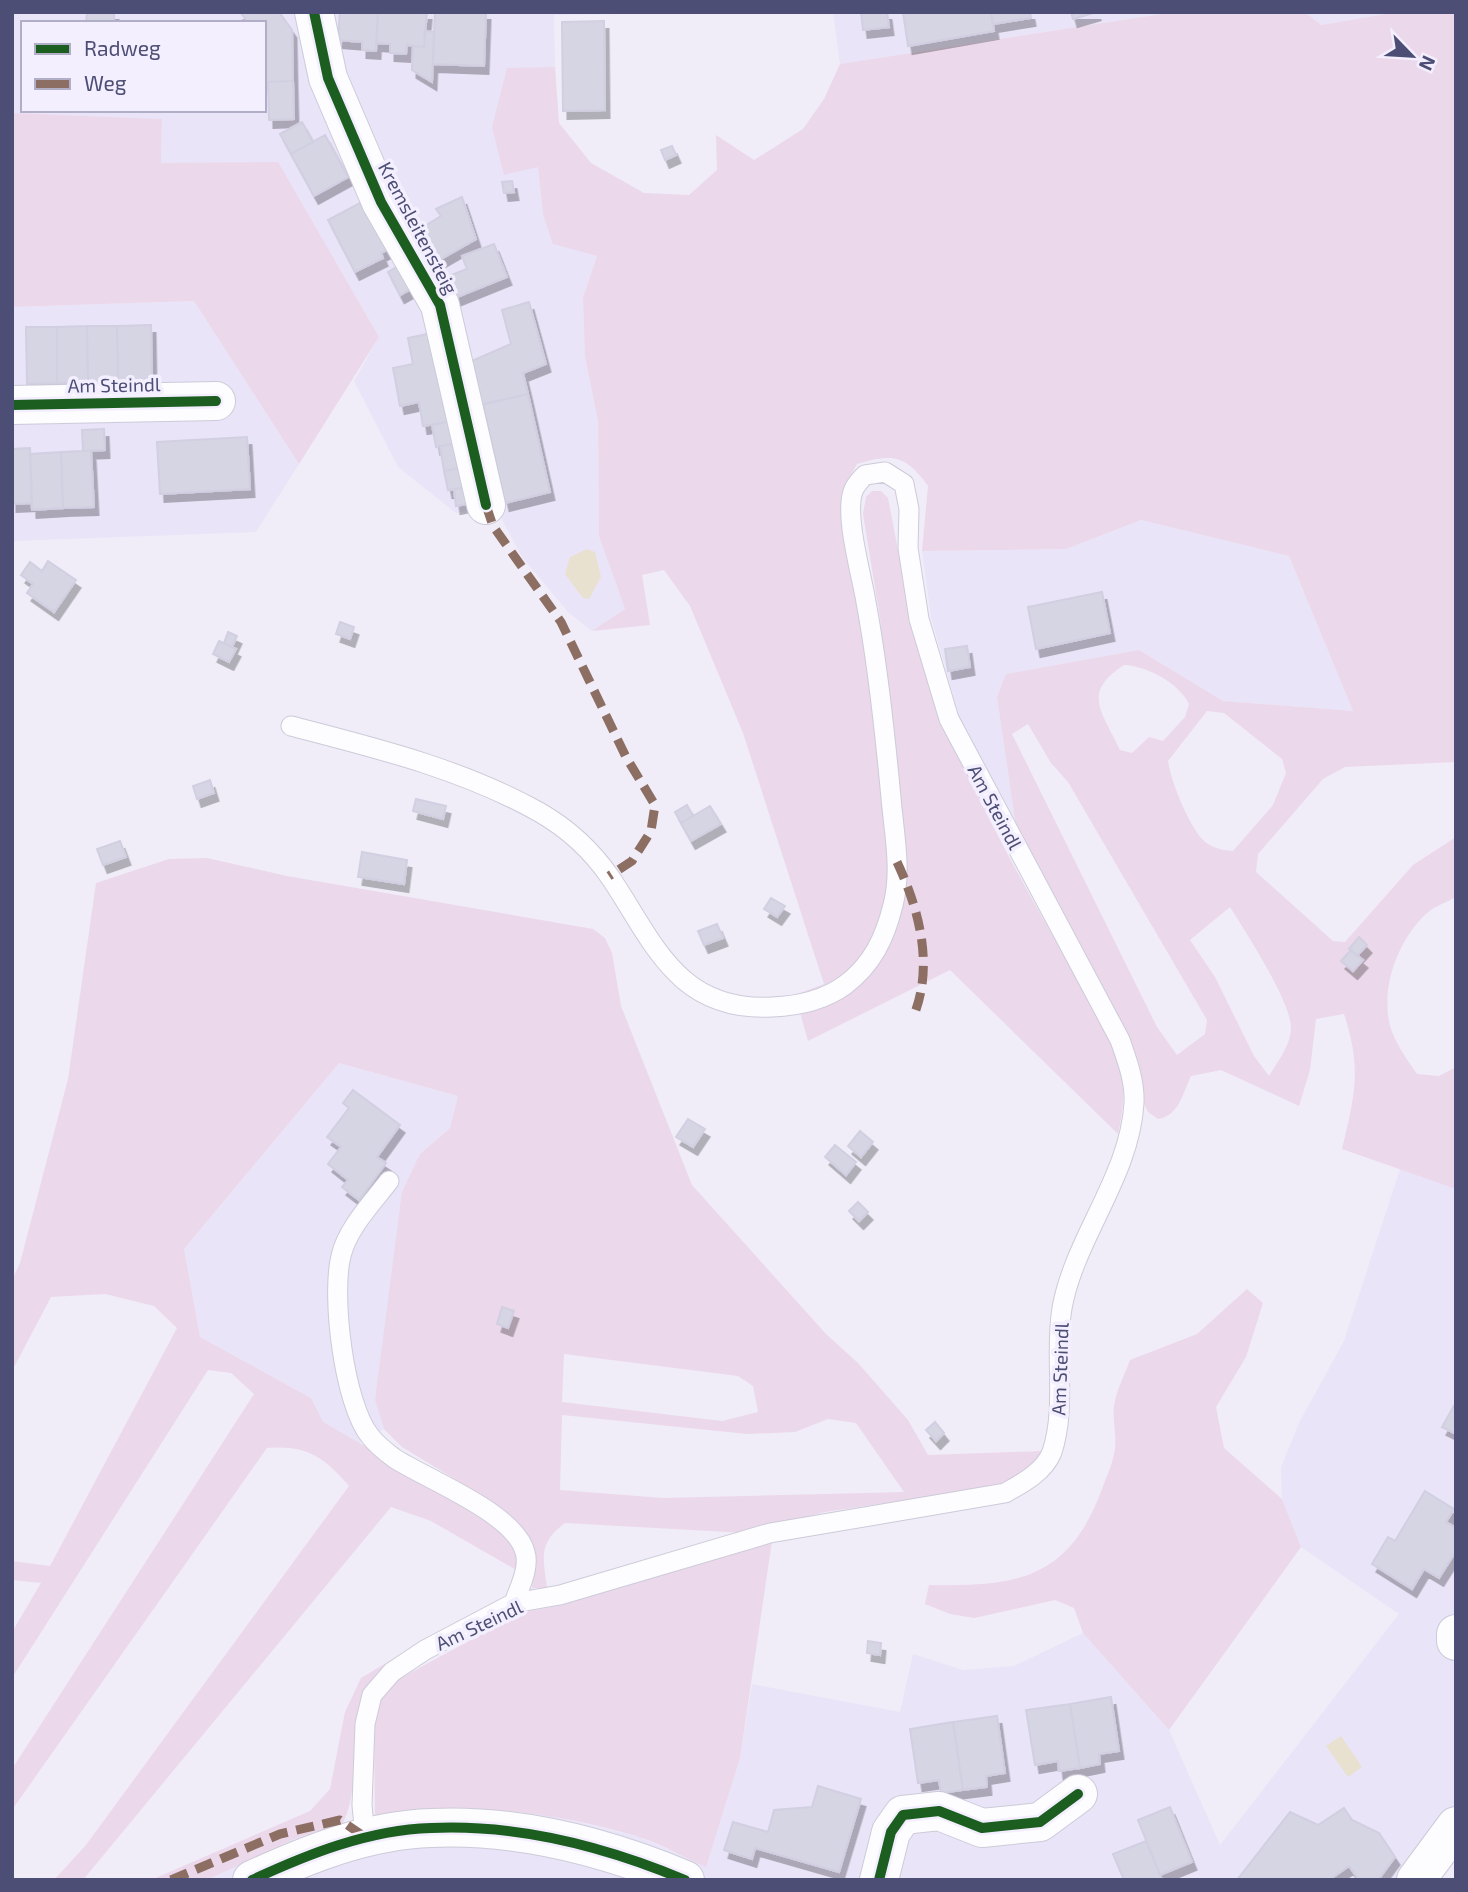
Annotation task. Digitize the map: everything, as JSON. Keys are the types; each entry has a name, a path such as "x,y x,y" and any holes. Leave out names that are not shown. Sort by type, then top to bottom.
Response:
{"street":[{"name":"Kremsleitensteig","path":"314,12 328,78 381,202 440,305 486,505"},
{"name":"Am Steindl","path":"12,405 216,401"},
{"path":"1456,1634 1456,1641"},
{"path":"879,1880 891,1832 903,1815 939,1811 982,1828 1040,1822 1078,1794"},
{"path":"1416,1880 1456,1826"},
{"path":"252,1880 300,1858 365,1838 430,1828 492,1830 550,1838 634,1858 685,1880"}],"lane":[{"name":"Am Steindl","path":"291,726 421,760 541,813 579,840 609,876 643,933 669,968 695,988 727,1002 761,1007 798,1006 833,994 863,971 882,941 894,903 897,862 887,757 870,619 851,513 853,490 865,475 885,472 904,484 909,509 908,548 919,619 949,719 1120,1040 1129,1067 1134,1101 1128,1139 1069,1275 1062,1312 1058,1424 1051,1455 1032,1479 1005,1493 770,1533 560,1595 514,1603 425,1650 392,1672 372,1695 365,1724 362,1805 365,1838"},
{"path":"389,1181 353,1230 341,1254 337,1279 342,1354 355,1405 369,1436 393,1457 472,1500 517,1537 526,1552 525,1569 514,1603"}],"shaded area":[{"path":"12,12 745,12 554,15 555,67 507,69 538,167 543,214 597,256 583,298 585,357 598,421 599,536 625,609 592,631 568,612 522,557 494,505 456,513 398,467 354,381 379,337 278,163 161,163 162,119 12,113"},
{"path":"833,12 1174,12 840,64"},
{"path":"1174,12 1305,12 1321,25 1398,12 1456,12 1456,762 1345,767 1323,779 1258,854 1256,872 1333,941 1345,942 1413,865 1456,837 1456,897 1427,913 1407,937 1393,968 1387,1001 1392,1032 1417,1074 1439,1076 1456,1067 1456,1189 1342,1149 1355,1082 1353,1051 1344,1014 1316,1019 1310,1070 1299,1106 1221,1070 1191,1076 1176,1109 1165,1117 1158,1119 1148,1112 1016,827 997,697 1006,674 1139,650 1223,701 1353,711 1289,556 1141,520 1066,549 922,551 928,486 913,468 898,459 880,458 857,464 845,486 894,739 880,618 863,514 866,497 872,491 881,491 888,498 917,641 945,724 1003,846 1113,1043 1123,1088 1118,1134 950,970 808,1041 795,995 824,984 743,733 690,606 664,570 642,575 650,625 592,631 625,609 599,536 598,421 585,357 583,298 597,256 553,244 543,214 538,167 504,175 492,127 507,68 555,67 559,123 591,163 644,193 689,195 717,170 716,135 754,160 803,129 824,99 840,64","holes":["1124,665 1161,677 1178,689 1189,704 1185,717 1163,741 1149,737 1132,753 1120,750 1099,703 1099,694 1111,675","1207,711 1224,713 1282,759 1286,773 1273,805 1233,851 1209,845 1202,839 1181,802 1168,761","1028,724 1051,763 1068,782 1207,1020 1205,1034 1177,1055 1157,1027 1012,734","1230,907 1256,948 1283,1000 1291,1027 1286,1046 1269,1076 1254,1056 1215,977 1190,940"]},
{"path":"1305,12 1398,12 1320,25"},
{"path":"12,113 162,119 161,163 278,162 379,337 299,464 194,301 12,307"},
{"path":"194,301 299,464 256,532 12,541 12,307"},
{"path":"1141,520 1289,556 1353,711 1223,701 1139,650 1006,674 997,697 1016,827 959,716 931,617 922,551 1066,549"},
{"path":"587,549 595,552 601,577 589,599 583,598 565,574 570,557"},
{"path":"207,858 287,876 593,929 605,938 612,953 621,1006 692,1185 826,1334 858,1363 908,1420 928,1455 1043,1451 1026,1472 1001,1486 825,1512 745,1533 565,1523 550,1537 544,1551 547,1588 532,1588 534,1571 504,1513 478,1493 402,1447 384,1429 375,1400 402,1192 420,1154 450,1128 458,1096 339,1063 184,1249 200,1337 311,1398 323,1422 469,1506 510,1540 519,1554 518,1571 431,1521 391,1507 83,1880 54,1880 86,1845 349,1486 331,1467 314,1455 293,1449 267,1448 12,1810 12,1769 254,1394 231,1373 208,1370 12,1678 12,1632 41,1583 12,1580 12,1561 50,1566 177,1328 154,1306 105,1294 51,1297 12,1371 12,1280 20,1263 68,1079 96,883 169,859","holes":["564,1354 738,1376 753,1386 758,1412 722,1421 562,1402","562,1415 747,1434 795,1432 828,1419 856,1423 904,1492 663,1498 560,1490"]},
{"path":"339,1063 458,1096 450,1128 420,1154 375,1400 384,1429 359,1443 322,1422 311,1398 200,1337 184,1249"},
{"path":"1400,1169 1456,1189 1456,1846 1431,1880 207,1880 294,1839 343,1823 429,1808 494,1809 554,1816 639,1837 706,1866 740,1758 752,1684 900,1712 913,1654 963,1670 1014,1666 1083,1633 1169,1730 1220,1845 1399,1614 1301,1547 1282,1499 1281,1467 1300,1421 1344,1341"},
{"path":"1247,1289 1263,1303 1246,1357 1216,1407 1224,1448 1282,1499 1301,1547 1169,1730 1083,1633 1074,1608 1055,1600 974,1618 950,1614 925,1604 929,1585 989,1584 1014,1579 1036,1572 1056,1559 1073,1542 1089,1519 1102,1489 1115,1448 1114,1406 1130,1360 1197,1334"},
{"path":"772,1541 740,1758 706,1867 636,1836 538,1815 506,1811 442,1810 375,1817 374,1725 381,1700 399,1679 520,1613 562,1605"},
{"path":"386,1663 365,1690 358,1710 352,1792 343,1823 294,1839 207,1880 151,1880 310,1811 330,1789 345,1712 361,1678"},
{"path":"1341,1736 1362,1767 1348,1777 1326,1746"}],"building":[{"path":"87,12 114,12 114,21 86,21"},
{"path":"240,12 279,12 292,30 293,81 266,82 266,21 247,21"},
{"path":"340,12 378,12 376,51 362,50 362,42 338,40"},
{"path":"378,12 427,12 424,47 407,45 406,54 390,53 390,44 376,43"},
{"path":"435,12 486,12 484,66 433,64"},
{"path":"861,12 887,12 889,27 863,30"},
{"path":"903,12 991,12 994,31 908,46"},
{"path":"991,12 1030,12 1031,18 993,24"},
{"path":"1071,12 1097,12 1073,19"},
{"path":"604,21 605,110 563,111 562,22"},
{"path":"425,31 434,32 432,82 412,70 413,46 424,47"},
{"path":"293,81 294,119 269,120 268,82"},
{"path":"302,122 313,142 291,154 280,134"},
{"path":"325,135 348,177 314,196 291,154"},
{"path":"672,146 676,155 665,160 661,150"},
{"path":"512,181 514,192 504,193 502,182"},
{"path":"462,197 476,239 429,266 410,235 441,216 436,209"},
{"path":"360,203 368,218 375,215 392,247 381,253 383,258 355,272 328,220"},
{"path":"494,244 507,277 450,300 441,279 467,269 462,256"},
{"path":"403,263 416,286 400,295 388,272"},
{"path":"529,302 546,364 523,373 528,394 477,406 467,363 511,344 502,310"},
{"path":"151,325 152,382 118,382 117,326"},
{"path":"87,326 88,383 57,383 57,327"},
{"path":"87,326 117,326 118,382 88,383"},
{"path":"26,327 57,327 57,383 27,384"},
{"path":"437,332 453,421 423,426 419,402 400,406 393,368 413,364 408,338"},
{"path":"528,394 550,492 505,503 483,404"},
{"path":"458,420 462,442 436,447 432,425"},
{"path":"104,429 105,450 83,451 82,430"},
{"path":"247,437 250,489 160,494 157,442"},
{"path":"462,442 469,466 444,471 440,446"},
{"path":"30,448 32,503 12,504 12,449"},
{"path":"91,451 94,507 63,508 61,452"},
{"path":"61,452 63,508 32,510 30,454"},
{"path":"469,466 473,486 448,490 444,471"},
{"path":"473,486 476,502 456,506 454,489"},
{"path":"48,561 76,580 54,612 27,593 33,584 21,575 30,562 42,571"},
{"path":"1102,592 1110,633 1036,649 1028,607"},
{"path":"340,622 354,627 350,639 336,634"},
{"path":"228,632 237,636 232,647 224,643"},
{"path":"219,641 236,649 229,662 213,654"},
{"path":"967,646 970,667 948,671 945,649"},
{"path":"210,780 214,793 197,799 193,786"},
{"path":"416,799 446,806 443,819 413,811"},
{"path":"687,805 693,816 681,823 675,812"},
{"path":"710,806 721,824 691,841 681,823"},
{"path":"120,841 126,857 103,865 97,849"},
{"path":"362,852 407,860 404,884 358,877"},
{"path":"771,898 785,906 777,917 764,909"},
{"path":"717,924 723,938 704,945 698,931"},
{"path":"1359,937 1367,945 1357,956 1349,949"},
{"path":"1351,950 1363,960 1353,971 1341,961"},
{"path":"353,1090 400,1125 377,1157 386,1163 359,1200 342,1187 348,1180 328,1164 341,1147 327,1137 349,1108 343,1103"},
{"path":"688,1119 705,1129 693,1147 676,1137"},
{"path":"860,1131 873,1142 861,1157 848,1146"},
{"path":"835,1145 856,1162 846,1175 825,1157"},
{"path":"858,1202 868,1212 859,1221 849,1211"},
{"path":"502,1307 514,1311 508,1328 497,1324"},
{"path":"1456,1402 1456,1434 1442,1427"},
{"path":"935,1422 944,1433 936,1441 926,1430"},
{"path":"1425,1491 1454,1509 1446,1522 1456,1528 1456,1551 1439,1578 1424,1569 1412,1589 1372,1564 1388,1537 1395,1541"},
{"path":"868,1641 881,1643 880,1655 867,1653"},
{"path":"1111,1697 1119,1751 1099,1754 1100,1764 1080,1768 1070,1704"},
{"path":"1070,1704 1080,1768 1059,1771 1058,1761 1035,1765 1026,1710"},
{"path":"997,1716 1005,1773 986,1776 987,1787 963,1790 953,1722"},
{"path":"953,1722 963,1790 941,1793 939,1780 918,1783 910,1729"},
{"path":"818,1786 861,1799 839,1872 755,1848 752,1859 724,1850 733,1822 768,1832 774,1810 812,1807"},
{"path":"1170,1807 1192,1862 1160,1875 1138,1820"},
{"path":"1344,1808 1352,1820 1379,1833 1395,1857 1378,1880 1359,1880 1349,1866 1329,1880 1237,1880 1290,1812 1318,1825"},
{"path":"1146,1841 1162,1880 1124,1880 1113,1854"}],"marked path":[{"path":"486,505 493,526 561,622 626,757 655,805 651,831 632,861 609,876"},
{"path":"897,862 912,899 921,937 923,977 914,1015"},
{"path":"171,1880 280,1834 340,1820 365,1837"}],"cycle path":[{"path":"314,12 328,78 381,202 440,305 486,505"},
{"path":"12,405 216,401"},
{"path":"879,1880 891,1832 903,1815 939,1811 982,1828 1040,1822 1078,1794"},
{"path":"252,1880 295,1861 361,1838 431,1828 496,1830 561,1840 624,1857 685,1880"}]}
